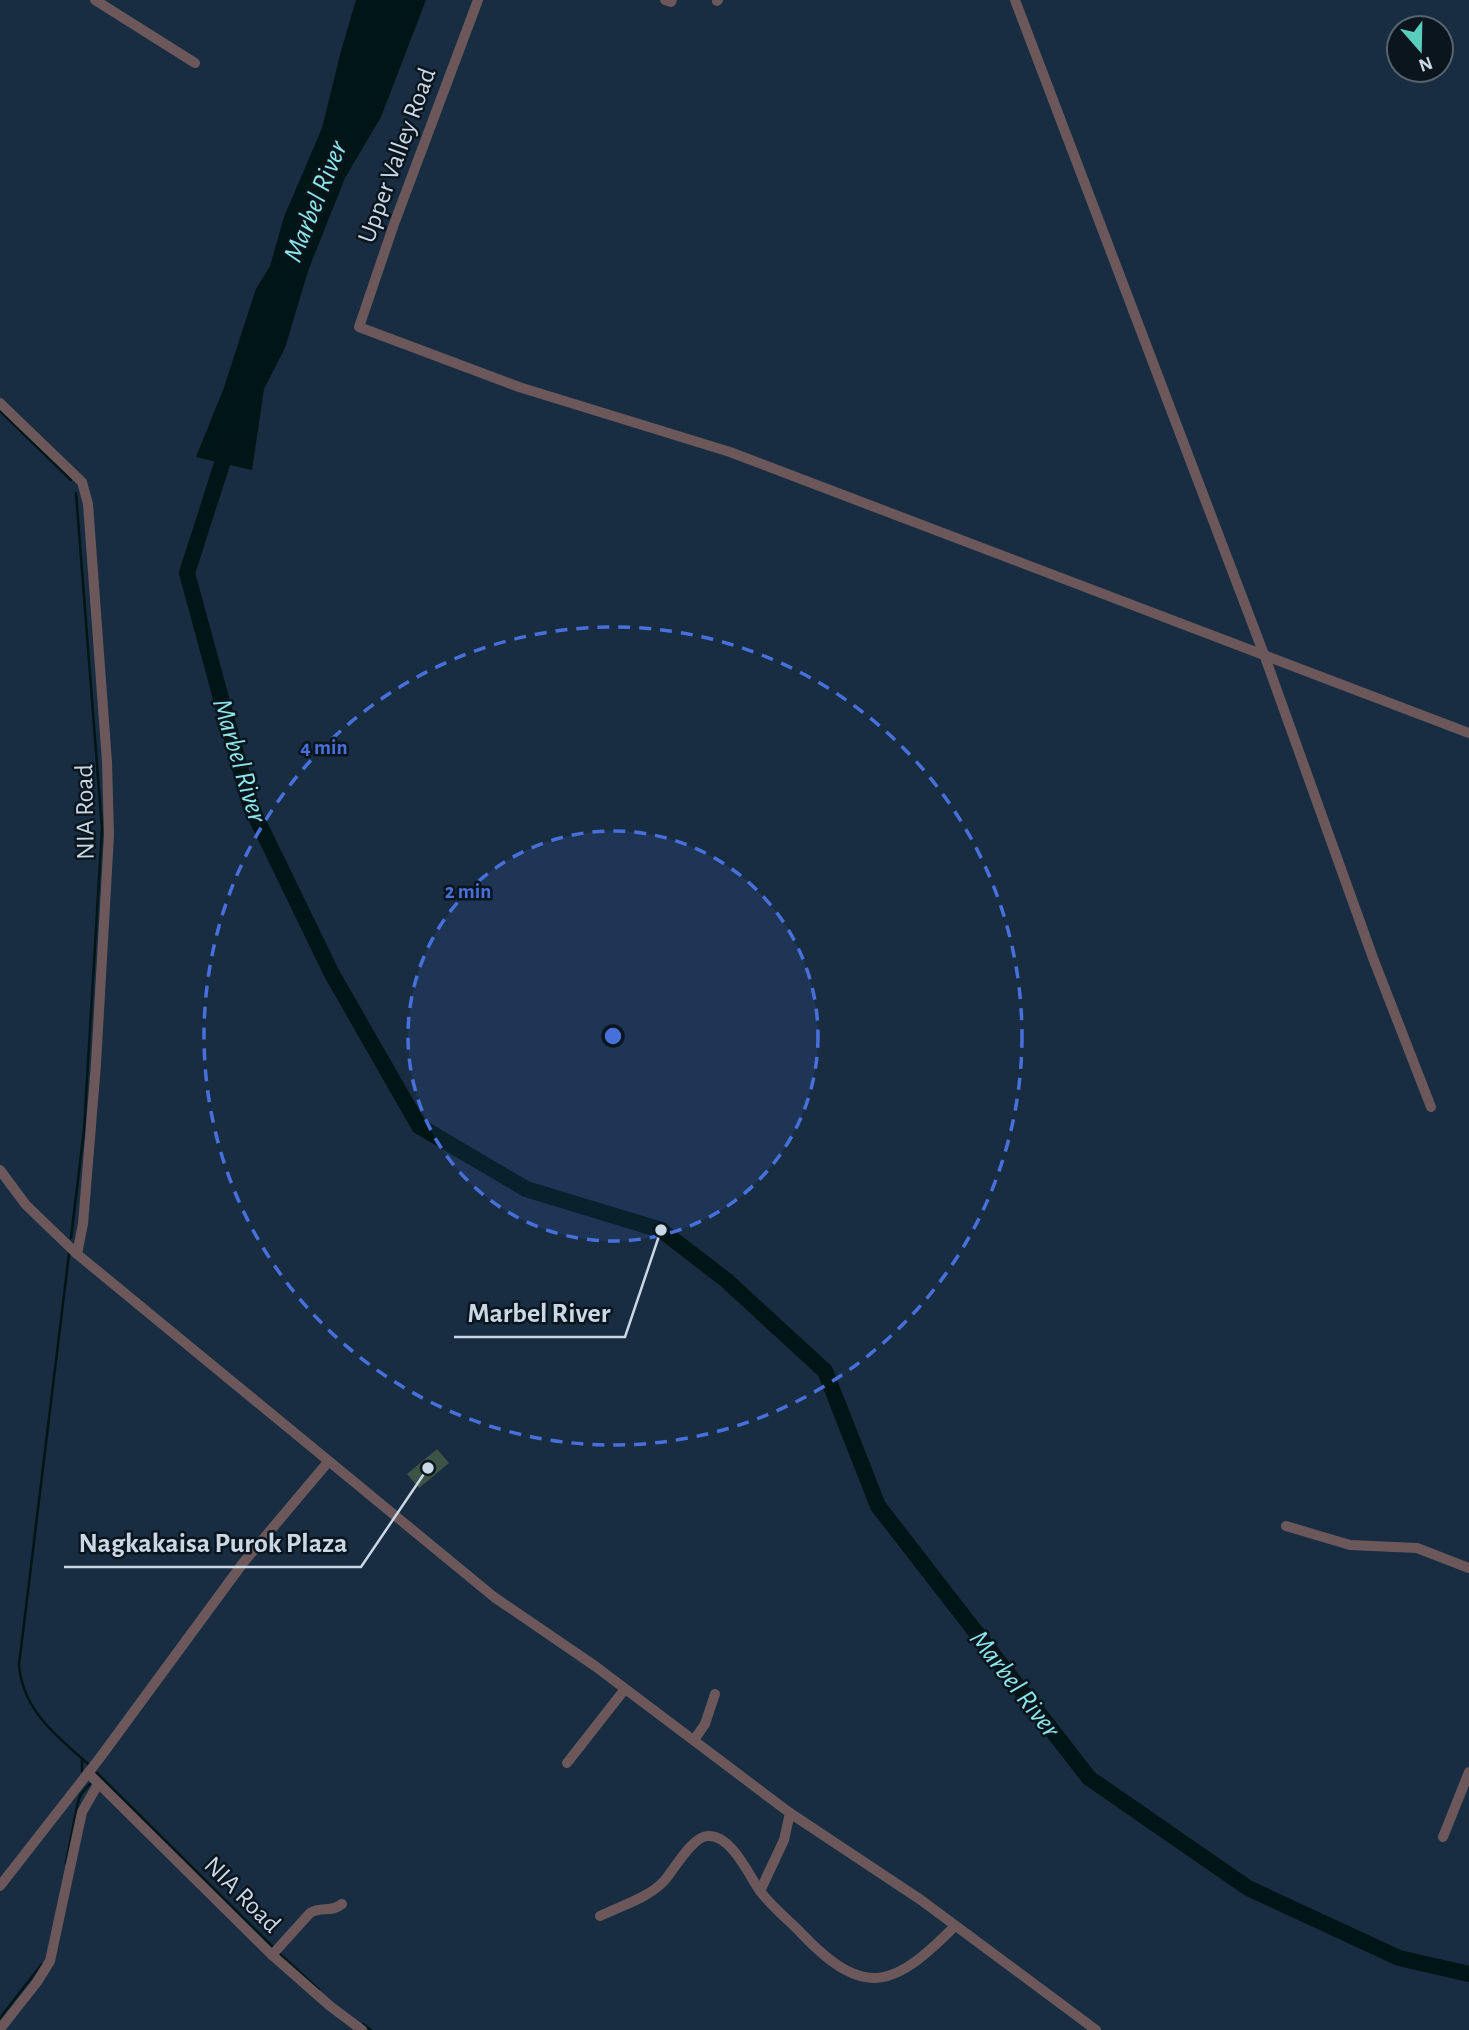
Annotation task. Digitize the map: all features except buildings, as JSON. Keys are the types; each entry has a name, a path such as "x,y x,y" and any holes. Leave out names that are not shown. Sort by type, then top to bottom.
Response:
{"street":[{"path":"95,0 195,63"},
{"name":"Upper Valley Road","path":"478,0 394,224 359,327 506,383 730,452 1202,630 1265,657"},
{"path":"665,0 671,0"},
{"path":"1015,0 1265,657 1373,958 1431,1107"},
{"name":"NIA Road","path":"0,403 82,482 88,504 107,762 109,835 94,1090 83,1224 77,1254"},
{"path":"1265,657 1390,701 1469,733"},
{"path":"0,1170 26,1205 77,1254 494,1597 625,1689 790,1813 956,1926 1096,2030"},
{"path":"0,1886 88,1773 243,1563 328,1462"},
{"path":"1286,1526 1350,1545 1417,1548 1469,1569"},
{"path":"567,1763 625,1689"},
{"path":"694,1740 705,1724 715,1694"},
{"path":"1443,1837 1469,1772"},
{"name":"NIA Road","path":"88,1773 272,1955 362,2030"},
{"path":"0,2029 50,1961 82,1812 98,1784"},
{"path":"760,1891 784,1840 790,1813"},
{"path":"600,1916 656,1889 696,1840 706,1836 717,1838 741,1859 760,1891 815,1948 834,1964 860,1977 872,1979 893,1976 921,1957 956,1926"},
{"path":"272,1955 310,1913 335,1909 342,1904"}],"green space":[{"path":"437,1449 449,1463 419,1488 407,1474"}],"water":[{"path":"356,0 426,0 381,117 345,178 308,271 285,348 264,389 252,470 196,457 223,390 256,289 270,266 284,217 322,128"}],"waterway":[{"path":"0,411 71,480"},
{"name":"Marbel River","path":"229,442 187,573 250,805 332,974 419,1126 526,1189 661,1230 726,1280 825,1371 878,1506 1089,1778 1248,1888 1399,1958 1469,1974"},
{"path":"71,1238 84,1130 102,829 76,493"},
{"path":"69,1254 19,1665 27,1696 34,1709 53,1732 88,1764"},
{"path":"82,1759 82,1771"},
{"path":"97,1773 273,1947"},
{"path":"66,1863 78,1802 90,1784"},
{"path":"280,1954 319,1990"},
{"path":"0,2018 42,1964"},
{"path":"363,2024 371,2030"}],"place":[{"name":"Marbel River","path":"661,1230"},
{"name":"Nagkakaisa Purok Plaza","path":"428,1468"}]}
